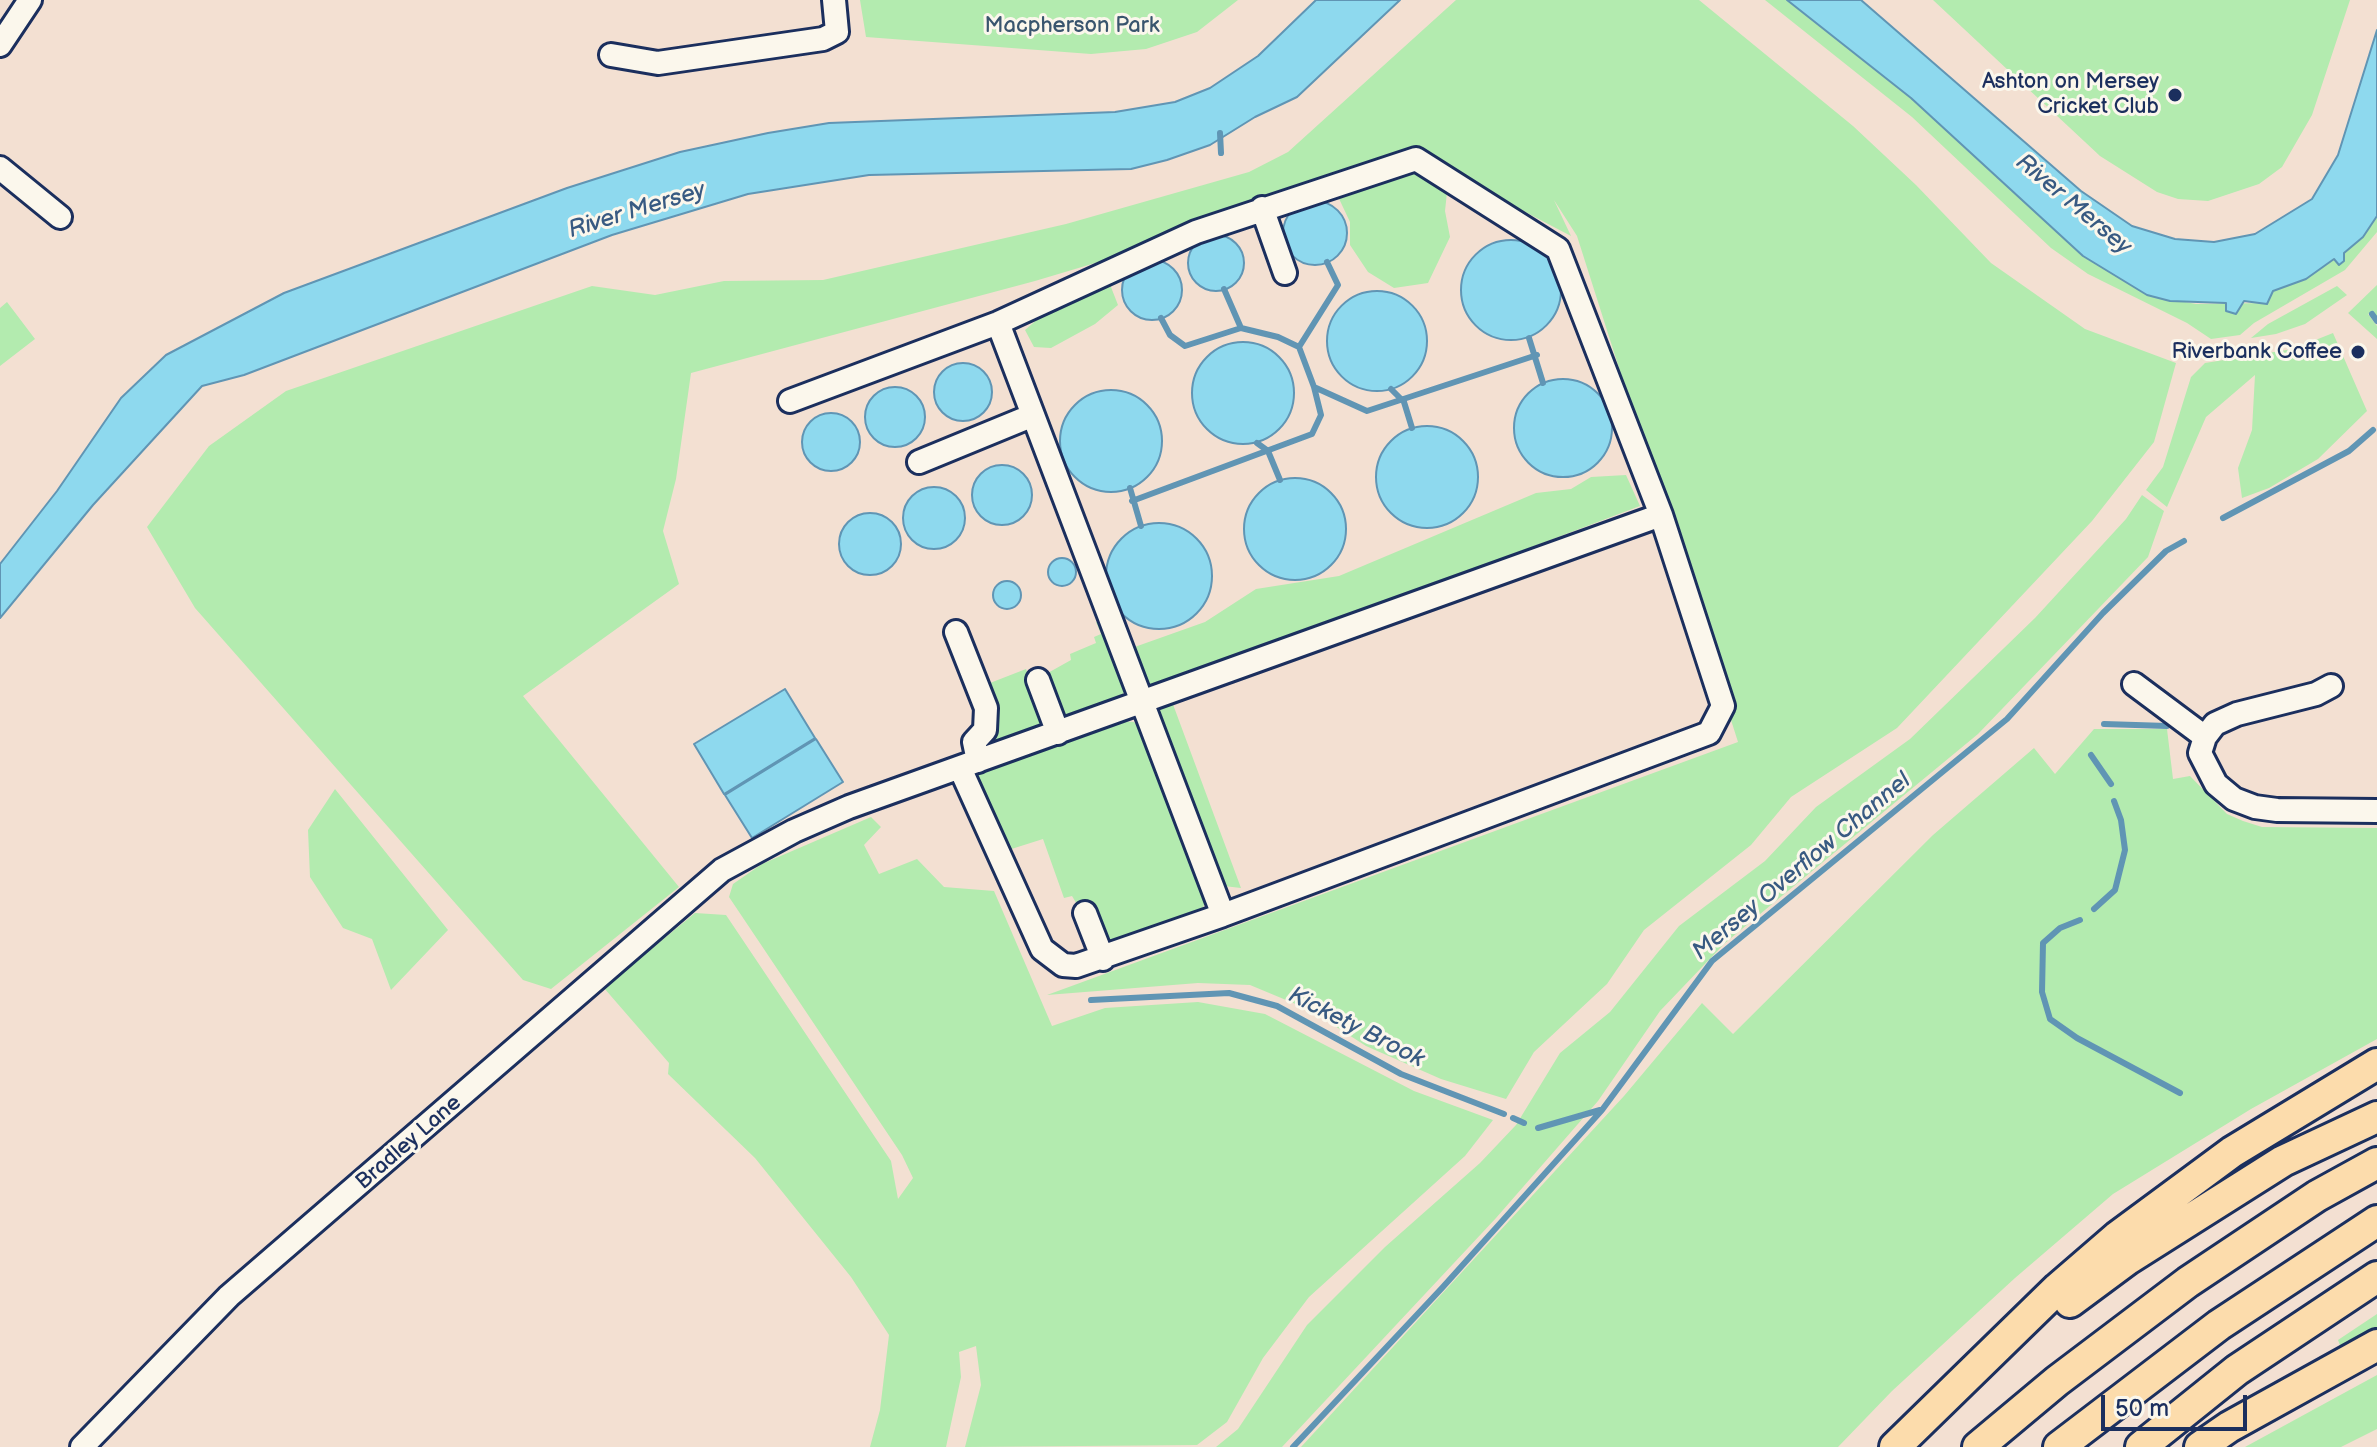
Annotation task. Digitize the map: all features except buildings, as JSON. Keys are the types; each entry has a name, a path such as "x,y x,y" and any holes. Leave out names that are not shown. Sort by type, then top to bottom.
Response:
{"highway":[{"path":"1895,1447 2058,1288 2117,1237 2232,1152 2377,1064"},
{"path":"1958,1383 2128,1259 2283,1161 2377,1117"},
{"path":"1978,1447 2057,1381 2188,1282 2317,1196 2377,1163"},
{"path":"2059,1447 2219,1325 2377,1221"},
{"path":"2141,1447 2237,1370 2377,1277"},
{"path":"2200,1447 2229,1427 2377,1345"}],"street":[{"path":"0,45 30,0"},
{"path":"611,55 658,63 823,39 837,32 834,0"},
{"path":"790,401 998,323 1168,244 1262,208 1416,159 1558,249 1661,515 1723,706 1709,733 1103,959 1063,965 1042,949 969,764 974,742 985,730 986,708 956,632"},
{"path":"0,168 60,217"},
{"path":"1262,208 1285,273"},
{"path":"998,323 1223,915"},
{"path":"919,462 1031,416"},
{"name":"Bradley Lane","path":"82,1447 229,1296 405,1148 708,881 749,855 849,807 1661,515"},
{"path":"1038,680 1058,733"},
{"path":"2134,684 2205,737"},
{"path":"2331,686 2316,694 2237,714 2215,724 2205,737 2200,753 2216,784 2234,799 2277,810 2377,811"},
{"path":"1085,913 1103,959"}],"green space":[{"name":"Macpherson Park","path":"860,0 1238,0 1197,32 1146,49 1091,54 866,37"},
{"path":"1456,0 1699,0 1853,126 1916,185 1991,263 2085,329 2176,363 2154,442 2092,521 1897,728 1791,797 1751,845 1644,930 1607,984 1534,1052 1506,1099 1441,1079 1366,1046 1310,1010 1250,985 1198,983 1047,995 1738,742 1577,236 1554,200 1571,236 1415,154 1142,249 1035,281 691,373 676,479 663,531 679,584 523,696 679,887 551,989 523,980 195,608 147,527 209,446 286,391 592,286 655,295 724,281 823,280 1066,224 1249,172 1288,152"},
{"path":"1765,0 1787,0 1911,98 2083,256 2147,295 2196,304 2267,303 2273,291 2306,279 2335,259 2339,264 2343,261 2344,253 2363,237 2377,216 2377,232 2345,270 2254,323 2240,335 2211,339 2187,323 2088,274 2051,248 1912,117"},
{"name":"Ashton on Mersey Cricket Club","path":"1933,0 2350,0 2312,115 2282,167 2259,184 2208,201 2178,199 2157,192 2100,156"},
{"path":"1414,163 1448,183 1445,211 1450,237 1428,283 1394,288 1368,272 1350,245 1350,222 1334,188"},
{"path":"1109,282 1118,305 1095,324 1051,348 1034,347 1025,330 1047,311"},
{"path":"2377,285 2377,318 2372,312 2368,314 2377,326 2377,339 2348,313"},
{"path":"2337,286 2347,295 2305,324 2276,334 2251,338 2268,324"},
{"path":"7,302 35,339 0,366 0,308"},
{"path":"2333,333 2367,411 2318,459 2269,488 2242,498 2238,468 2252,430 2255,375 2206,417 2167,507 2146,490 2163,467 2191,377 2205,363 2293,349"},
{"path":"1626,475 1640,506 1157,689 1141,681 1129,649 1205,622 1256,589 1339,576 1536,493 1571,489 1591,477"},
{"path":"2142,495 2164,511 2148,557 1978,734 1725,943 1660,1011 1598,1101 1496,1218 1282,1447 1216,1447 1238,1429 1307,1325 1385,1247 1480,1163 1516,1125 1560,1053 1610,1012 1679,926 1765,861 1816,807 1910,739 2035,618 2126,519"},
{"path":"1096,622 1106,624 1123,678 1124,692 1117,702 1066,719 1058,715 1046,674 1071,660 1070,654 1096,643 1094,637 1101,634"},
{"path":"1026,669 1044,716 1044,725 1039,732 998,746 991,739 990,726 997,701 990,683"},
{"path":"1171,699 1241,888 1215,885 1157,717 1163,705"},
{"path":"1118,721 1134,722 1143,732 1207,898 1199,916 1106,946 1091,903 1078,906 1072,896 1064,898 1043,839 1002,852 970,776"},
{"path":"2094,729 2167,729 2173,779 2190,776 2227,814 2243,821 2262,827 2377,828 2377,1039 2251,1109 2113,1194 2015,1278 1892,1391 1838,1447 1301,1447 1624,1096 1702,1003 1733,1034 1933,835 2034,748 2055,774"},
{"path":"335,789 448,930 391,990 372,939 343,928 310,877 308,830"},
{"path":"871,817 881,827 864,845 879,874 917,859 944,887 994,891 1052,1026 1105,1008 1198,1002 1265,1014 1414,1091 1493,1120 1465,1156 1309,1297 1263,1358 1227,1422 1197,1445 965,1447 981,1385 976,1346 959,1352 961,1377 946,1447 870,1447 880,1410 889,1335 851,1277 755,1158 668,1074 669,1063 604,988 695,913 726,915 891,1161 898,1199 913,1178 902,1155 729,897 733,884 762,864"},
{"path":"2377,1314 2377,1331 2341,1348 2338,1340"},
{"path":"2377,1375 2377,1429 2341,1447 2245,1447"}],"water":[{"name":"River Mersey","path":"1316,0 1400,0 1297,97 1255,117 1210,145 1167,160 1131,169 869,175 748,194 612,235 244,375 202,386 93,505 0,618 0,564 57,491 121,398 166,355 284,293 567,188 680,152 768,133 829,123 1115,112 1175,102 1210,88 1258,56"},
{"name":"River Mersey","path":"1787,0 1861,0 2081,191 2132,226 2175,239 2214,242 2255,234 2312,199 2338,155 2377,30 2377,216 2363,237 2344,253 2344,261 2339,265 2334,259 2306,279 2273,291 2267,304 2244,301 2236,314 2226,311 2226,303 2170,301 2147,295 2083,256 1911,98"},
{"path":"1315,201 1327,203 1338,210 1345,221 1345,245 1338,256 1327,263 1315,265 1303,263 1292,256 1285,245 1283,233 1285,221 1292,210 1303,203"},
{"path":"1216,235 1235,244 1244,263 1235,282 1216,291 1197,282 1188,263 1197,244"},
{"path":"1511,240 1530,244 1547,254 1557,271 1561,290 1557,309 1547,326 1530,336 1511,340 1492,336 1475,326 1465,309 1461,290 1465,271 1475,254 1492,244"},
{"path":"1152,260 1174,268 1182,290 1174,312 1152,320 1130,312 1122,290 1130,268"},
{"path":"1377,291 1396,295 1412,306 1423,322 1427,341 1423,360 1412,376 1396,387 1377,391 1358,387 1342,376 1331,360 1327,341 1331,322 1342,306 1358,295"},
{"path":"1243,342 1263,346 1279,357 1290,373 1294,393 1290,413 1279,429 1263,440 1243,444 1223,440 1207,429 1196,413 1192,393 1196,373 1207,357 1223,346"},
{"path":"963,363 984,371 992,392 984,413 963,421 942,413 934,392 942,371"},
{"path":"1563,379 1582,383 1598,393 1608,409 1612,428 1608,447 1598,463 1582,473 1563,477 1544,473 1528,463 1518,447 1514,428 1518,409 1528,393 1544,383"},
{"path":"895,387 906,389 916,396 923,406 923,428 916,438 906,445 895,447 884,445 874,438 867,428 865,417 867,406 874,396 884,389"},
{"path":"1111,390 1130,394 1147,405 1158,422 1162,441 1158,460 1147,477 1130,488 1111,492 1092,488 1075,477 1064,460 1060,441 1064,422 1075,405 1092,394"},
{"path":"831,413 852,421 860,442 852,463 831,471 810,463 802,442 810,421"},
{"path":"1427,426 1446,430 1463,441 1474,458 1478,477 1474,496 1463,513 1446,524 1427,528 1408,524 1391,513 1380,496 1376,477 1380,458 1391,441 1408,430"},
{"path":"1002,465 1023,474 1032,495 1023,516 1002,525 981,516 972,495 981,474"},
{"path":"1295,478 1314,482 1331,493 1342,510 1346,529 1342,548 1331,565 1314,576 1295,580 1276,576 1259,565 1248,548 1244,529 1248,510 1259,493 1276,482"},
{"path":"934,487 956,496 965,518 956,540 934,549 912,540 903,518 912,496"},
{"path":"870,513 892,522 901,544 892,566 870,575 848,566 839,544 848,522"},
{"path":"1159,523 1179,527 1196,539 1208,556 1212,576 1208,596 1196,613 1179,625 1159,629 1139,625 1122,613 1110,596 1106,576 1110,556 1122,539 1139,527"},
{"path":"1062,558 1072,562 1076,572 1072,582 1062,586 1052,582 1048,572 1052,562"},
{"path":"1007,581 1017,585 1021,595 1017,605 1007,609 997,605 993,595 997,585"},
{"path":"785,689 815,738 724,794 694,744"},
{"path":"816,739 843,782 752,838 725,795"}],"waterway":[{"path":"1220,133 1221,153"},
{"path":"1327,262 1338,285 1299,347 1314,387 1367,411 1537,355"},
{"path":"1224,289 1241,328 1278,337 1299,347"},
{"path":"2372,314 2377,321"},
{"path":"1161,318 1170,335 1185,346 1241,328"},
{"path":"1529,338 1543,383"},
{"path":"1132,501 1312,434 1321,415 1314,387"},
{"path":"1391,389 1404,402 1412,428"},
{"path":"2223,518 2349,451 2373,430"},
{"path":"1257,443 1268,451 1280,480"},
{"path":"1130,488 1141,526"},
{"name":"Mersey Overflow Channel","path":"1293,1447 1602,1110 1712,961 2007,719 2103,613 2166,551 2184,541"},
{"path":"2104,724 2167,726"},
{"path":"2091,755 2111,784"},
{"path":"2094,909 2115,890 2125,850 2121,820 2114,801"},
{"path":"2080,920 2060,928 2043,943 2042,992 2050,1019 2077,1038 2180,1093"},
{"name":"Kickety Brook","path":"1091,1000 1229,993 1277,1006 1401,1074 1504,1114"},
{"name":"Kickety Brook","path":"1538,1128 1600,1110"},
{"name":"Kickety Brook","path":"1513,1118 1524,1123"}],"place":[{"name":"Ashton on Mersey Cricket Club","path":"2175,95"},
{"name":"Riverbank Coffee","path":"2358,352"}]}
